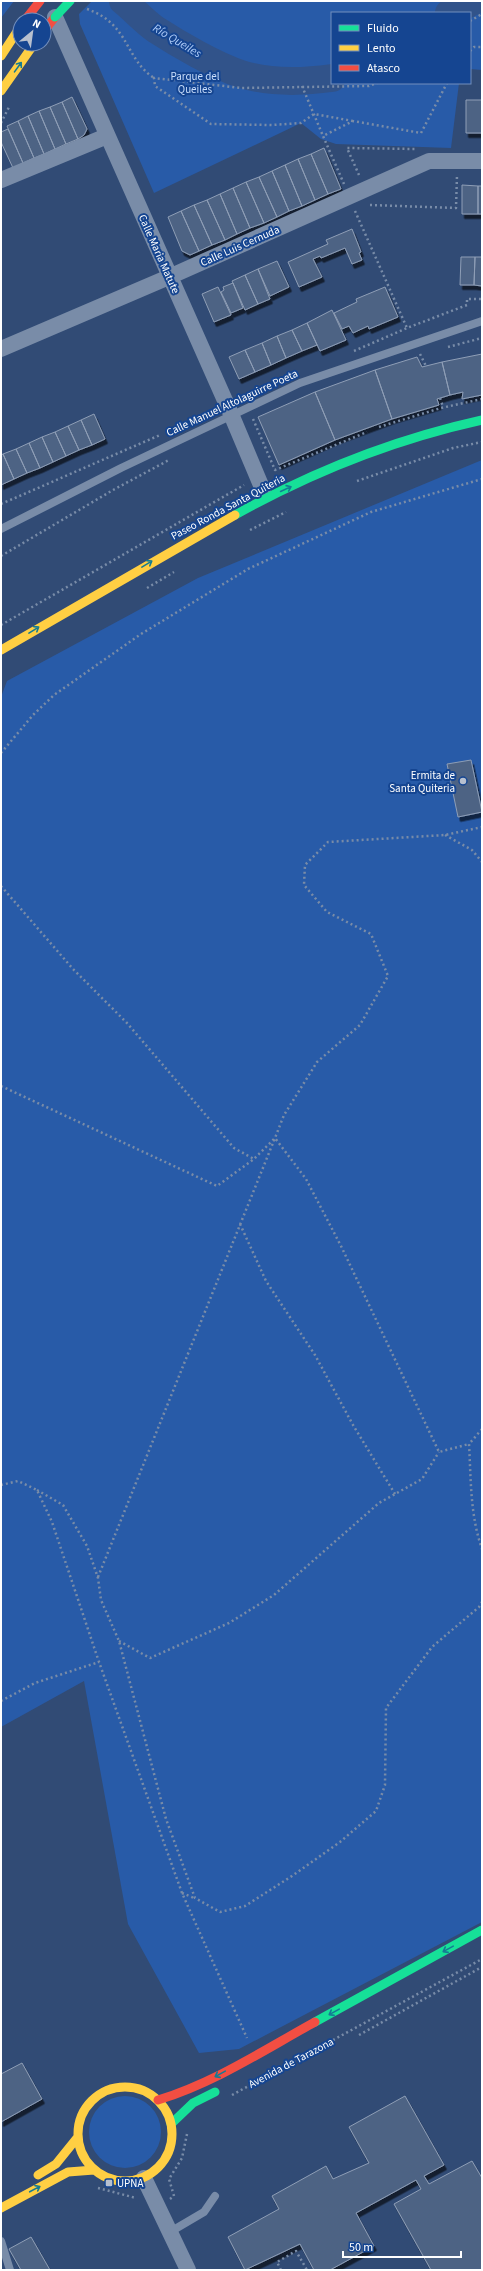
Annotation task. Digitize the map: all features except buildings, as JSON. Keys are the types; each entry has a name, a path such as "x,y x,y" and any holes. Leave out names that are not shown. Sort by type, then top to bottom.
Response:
{"street":[{"path":"30,12 40,1"},
{"path":"52,21 70,1"},
{"name":"Calle Maria Matute","path":"55,17 231,414 263,490"},
{"path":"1,56 12,39"},
{"path":"1,90 28,52"},
{"path":"1,180 107,136"},
{"name":"Calle Luis Cernuda","path":"1,349 170,277 429,161 482,161"},
{"name":"Paseo Ronda Santa Quiteria","path":"1,640 263,490 341,456 406,433 482,413"},
{"name":"Paseo Ronda Santa Quiteria","path":"1,650 152,561 258,502 378,449 442,429 482,420"},
{"path":"158,2100 185,2092 210,2080 482,1930"},
{"path":"129,2087 144,2091 158,2100 166,2111 171,2124 172,2140 167,2156 158,2169 144,2178 127,2182 109,2179 94,2170 82,2156 77,2138 79,2122 86,2107 98,2095 112,2088 129,2087"},
{"path":"171,2124 193,2103 222,2087"},
{"path":"32,2178 56,2164 77,2138"},
{"path":"1,2208 68,2172 94,2170"},
{"path":"144,2178 188,2270"}],"lane":[{"name":"Calle Manuel Altolaguirre Poeta","path":"1,530 231,414 300,383 482,321"},
{"path":"170,2232 204,2212 215,2196"},
{"path":"1,2242 10,2270"}],"path":[{"path":"82,7 98,13 120,30 144,71 154,78 240,88 369,86 374,84"},
{"path":"471,20 482,14"},
{"path":"471,50 474,47 482,47"},
{"path":"154,78 155,86 211,124 272,125 301,123 314,114 421,133 446,84"},
{"path":"302,86 346,188"},
{"path":"323,136 353,121"},
{"path":"362,181 346,148 422,149"},
{"path":"363,205 456,208 457,170"},
{"path":"347,212 359,207"},
{"path":"354,209 407,328"},
{"path":"350,352 467,305 467,299 482,299"},
{"path":"420,354 426,366"},
{"path":"440,398 443,407"},
{"path":"252,416 275,470 335,443 394,422 443,407 482,399"},
{"path":"1,504 166,432"},
{"path":"355,481 453,448 482,442"},
{"path":"1,556 113,490 176,456"},
{"path":"1,754 33,716 54,695 141,634 248,569 372,512 482,479"},
{"path":"1,625 106,563 244,485 246,481"},
{"path":"245,532 292,509"},
{"path":"143,590 177,570"},
{"path":"98,1578 284,1115 318,1062 360,1026 388,976 371,934 327,912 304,885 305,865 328,842 445,835 482,826"},
{"path":"445,835 472,850 482,862"},
{"path":"1,886 73,969 127,1023 234,1148 254,1159"},
{"path":"1,1086 217,1186 254,1159 275,1138"},
{"path":"275,1138 306,1180 341,1246 439,1452"},
{"path":"240,1224 266,1281 315,1355 353,1425 395,1494"},
{"path":"119,1642 150,1658 229,1623 274,1595 379,1503 422,1479 439,1452 469,1444 482,1429"},
{"path":"469,1444 472,1504 478,1537 482,1548"},
{"path":"1,1485 18,1481 63,1505 87,1546 98,1578 101,1600 119,1642 166,1819 195,1898"},
{"path":"37,1490 52,1522 99,1662 182,1893 249,2043 258,2054"},
{"path":"182,1893 195,1898 220,1912 245,1906 340,1842 376,1811 385,1785 386,1708 432,1647 479,1608 482,1602"},
{"path":"1,1701 35,1683 99,1662"},
{"name":"Avenida de Tarazona","path":"230,2096 482,1959"},
{"path":"360,2035 482,1967"},
{"path":"92,2185 106,2192 133,2196 143,2210 157,2205 174,2196 168,2179 182,2158 186,2148 187,2131"},
{"path":"281,2270 277,2262 296,2251 307,2270"}],"green space":[{"path":"1,1 14,1 1,18"},
{"name":"Parque del Queiles","path":"92,1 482,1 482,70 471,69 471,12 331,12 331,84 459,84 451,148 336,144 321,139 301,123 154,193 80,24 79,14"},
{"path":"482,460 482,1922 239,2049 199,2053 128,1924 84,1681 1,1727 1,697 7,681 198,578"},
{"path":"118,2096 132,2096 139,2098 151,2106 159,2118 161,2132 159,2146 151,2158 139,2166 132,2168 118,2168 111,2166 99,2158 91,2146 89,2139 89,2125 91,2118 99,2106 111,2098"}],"waterway":[{"name":"Río Queiles","path":"123,1 155,29 197,54 220,66 241,74 263,79 286,81 331,78"},
{"name":"Río Queiles","path":"451,12 474,1"}],"traffic: fast":[{"path":"55,17 70,1"},
{"path":"235,515 264,499 355,458 418,437 482,420"},
{"path":"315,2022 482,1930"},
{"path":"171,2124 193,2103 215,2092"}],"traffic: slow":[{"path":"1,56 12,39"},
{"path":"1,91 28,52"},
{"path":"1,650 235,515"},
{"path":"125,2087 143,2090 158,2101 169,2116 172,2134 169,2152 158,2167 143,2178 125,2181 107,2178 92,2167 81,2152 78,2134 81,2116 92,2101 107,2090 125,2087"},
{"path":"38,2175 56,2164 77,2138"},
{"path":"1,2208 68,2172 94,2170"}],"traffic: jam":[{"path":"31,12 40,1"},
{"path":"52,21 55,17"},
{"path":"158,2100 199,2085 258,2055 315,2022"}],"place":[{"name":"Ermita de Santa Quiteria","path":"463,781"},
{"name":"UPNA","path":"109,2183"}]}
